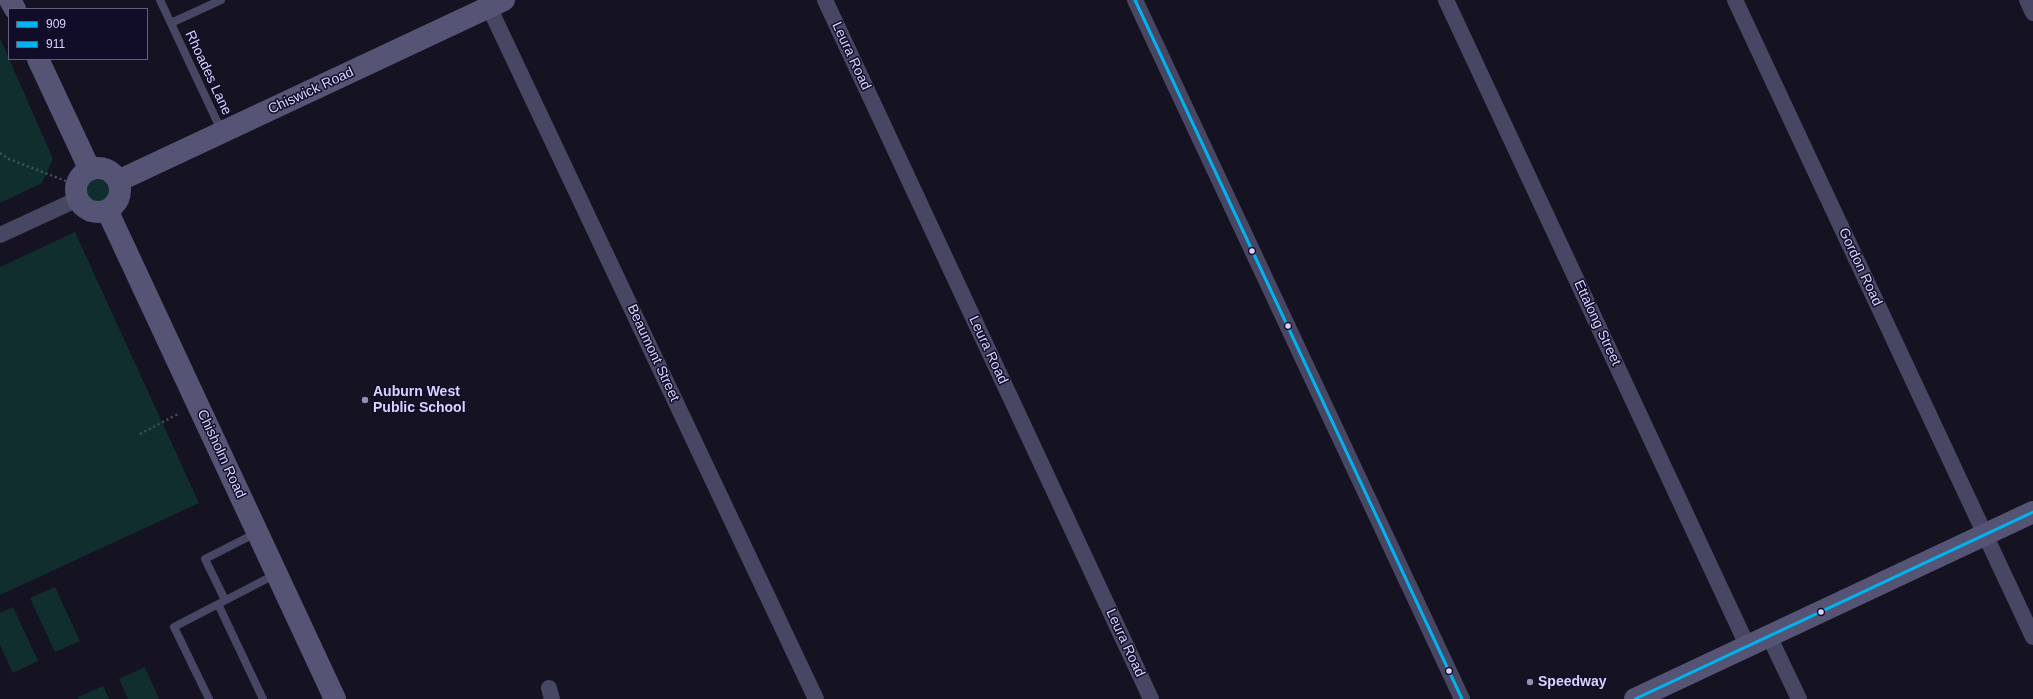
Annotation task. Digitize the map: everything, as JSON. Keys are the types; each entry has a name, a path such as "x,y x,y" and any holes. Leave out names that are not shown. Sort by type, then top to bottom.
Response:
{"main road":[{"name":"Chiswick Road","path":"118,181 497,3"},
{"path":"38,60 82,184 82,205 93,212 107,210 117,201 119,194 118,181 109,171 96,168 82,184"},
{"name":"Chisholm Road","path":"107,210 335,699"},
{"path":"1635,699 2033,512"}],"street":[{"name":"Leura Road","path":"825,0 1151,699"},
{"path":"1135,0 1462,699"},
{"name":"Ettalong Street","path":"1446,0 1748,646"},
{"name":"Gordon Road","path":"1735,0 2033,637"},
{"path":"2027,0 2033,13"},
{"name":"Beaumont Street","path":"497,3 816,699"},
{"path":"0,236 82,184"},
{"path":"1769,636 1799,699"}],"lane":[{"name":"Rhoades Lane","path":"160,0 222,133"},
{"name":"Rhoades Lane","path":"171,24 221,0"},
{"path":"258,533 205,558 263,699"},
{"path":"209,699 174,627 277,574"}],"path":[{"path":"0,153 8,159 63,181 82,184"},
{"path":"140,434 178,414"}],"green space":[{"path":"0,38 8,56 8,60 10,60 53,159 42,183 0,203"},
{"path":"98,176 107,180 111,189 107,198 98,202 89,198 85,189 89,180"},
{"path":"75,232 199,503 0,595 0,267"},
{"path":"55,587 80,641 55,652 30,598"},
{"path":"13,607 38,661 13,673 0,645 0,613"},
{"path":"145,667 159,699 128,699 119,679"},
{"path":"103,686 109,699 78,699 78,697"}],"transit line":[{"name":"909","path":"1135,0 1462,699"},
{"name":"911","path":"1635,699 2033,512"}],"place":[{"name":"Auburn West Public School","path":"365,400"},
{"name":"Speedway","path":"1530,682"}]}
